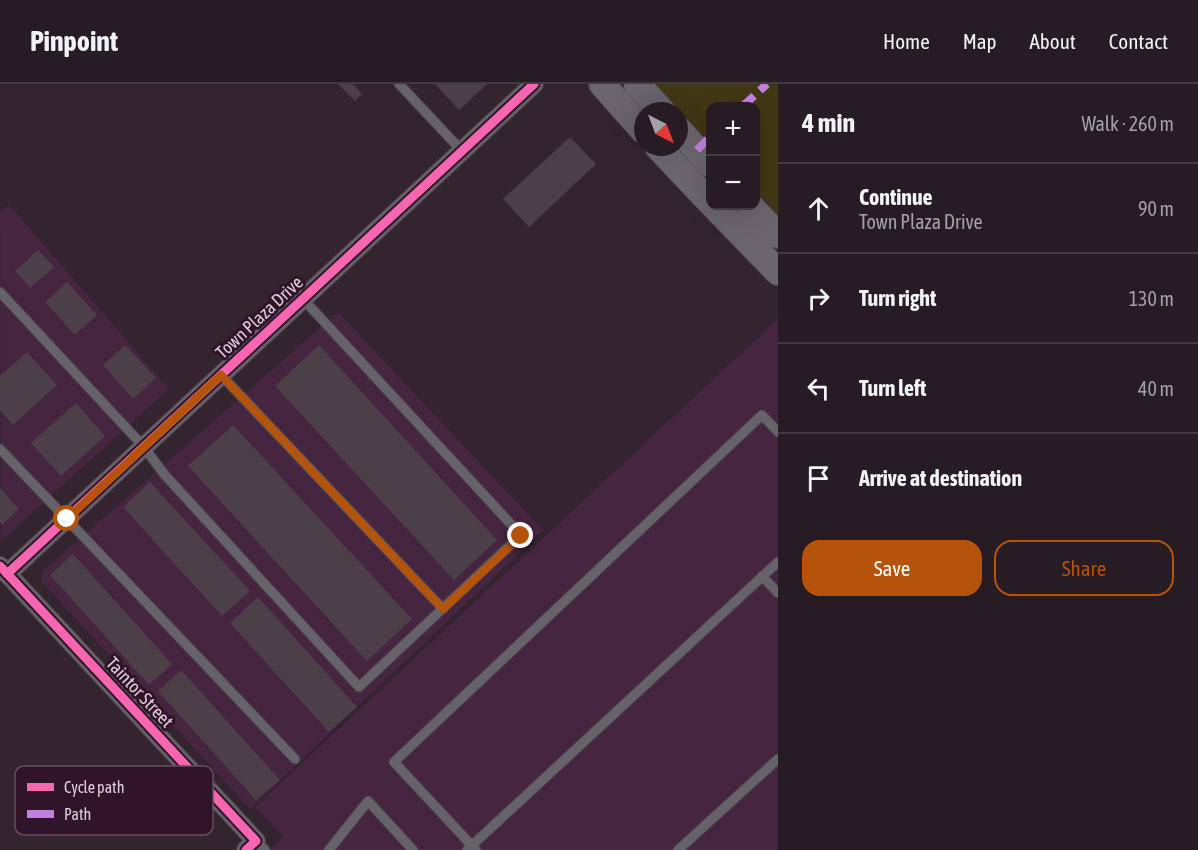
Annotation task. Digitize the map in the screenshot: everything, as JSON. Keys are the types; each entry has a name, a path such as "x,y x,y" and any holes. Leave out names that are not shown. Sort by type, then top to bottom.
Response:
{"main road":[{"path":"602,84 634,120"},
{"path":"637,84 654,102"},
{"path":"688,140 706,159"},
{"path":"667,156 706,197"},
{"path":"718,210 778,272"},
{"path":"754,210 778,235"}],"street":[{"name":"Town Plaza Drive","path":"4,570 67,519 534,84"},
{"name":"Taintor Street","path":"4,570 182,766"},
{"name":"Taintor Street","path":"213,800 256,847"}],"lane":[{"path":"399,84 462,152"},
{"path":"0,292 144,447 164,474 359,687 521,536 303,299"},
{"path":"221,375 443,609"},
{"path":"778,432 762,415 394,762 471,848 778,562"},
{"path":"0,449 295,759"},
{"path":"762,576 778,593"},
{"path":"678,850 778,759"},
{"path":"329,850 368,801 413,850"}],"shaded area":[{"path":"656,84 778,84 778,215 760,195 760,102 706,102 706,139 688,119 688,102 672,102"},
{"path":"9,205 169,389 1,541 0,213"},
{"path":"338,312 543,530 250,809 42,582 42,572"},
{"path":"778,319 778,850 271,850 284,837 255,807"}],"building":[{"path":"338,84 353,84 362,94 355,101"},
{"path":"435,84 487,84 459,110"},
{"path":"570,137 596,164 529,227 503,199"},
{"path":"38,250 54,267 30,288 15,271"},
{"path":"67,282 97,315 75,335 45,302"},
{"path":"125,345 156,378 133,399 103,365"},
{"path":"319,345 497,540 454,580 275,386"},
{"path":"27,352 57,385 13,425 0,410 0,376"},
{"path":"76,403 105,436 61,476 31,443"},
{"path":"233,425 412,619 367,661 188,466"},
{"path":"150,482 250,591 222,616 123,507"},
{"path":"0,488 19,509 2,525 0,522"},
{"path":"73,554 172,664 149,685 50,575"},
{"path":"258,597 357,707 329,732 230,623"},
{"path":"181,670 280,780 256,800 158,691"}],"marked path":[{"path":"747,102 767,84"},
{"path":"697,150 706,141"}],"cycle path":[{"path":"7,574 534,84"},
{"path":"0,566 186,766"},
{"path":"213,795 256,841 246,850"}],"route":[{"path":"67,519 221,375 443,609 521,536"}]}
